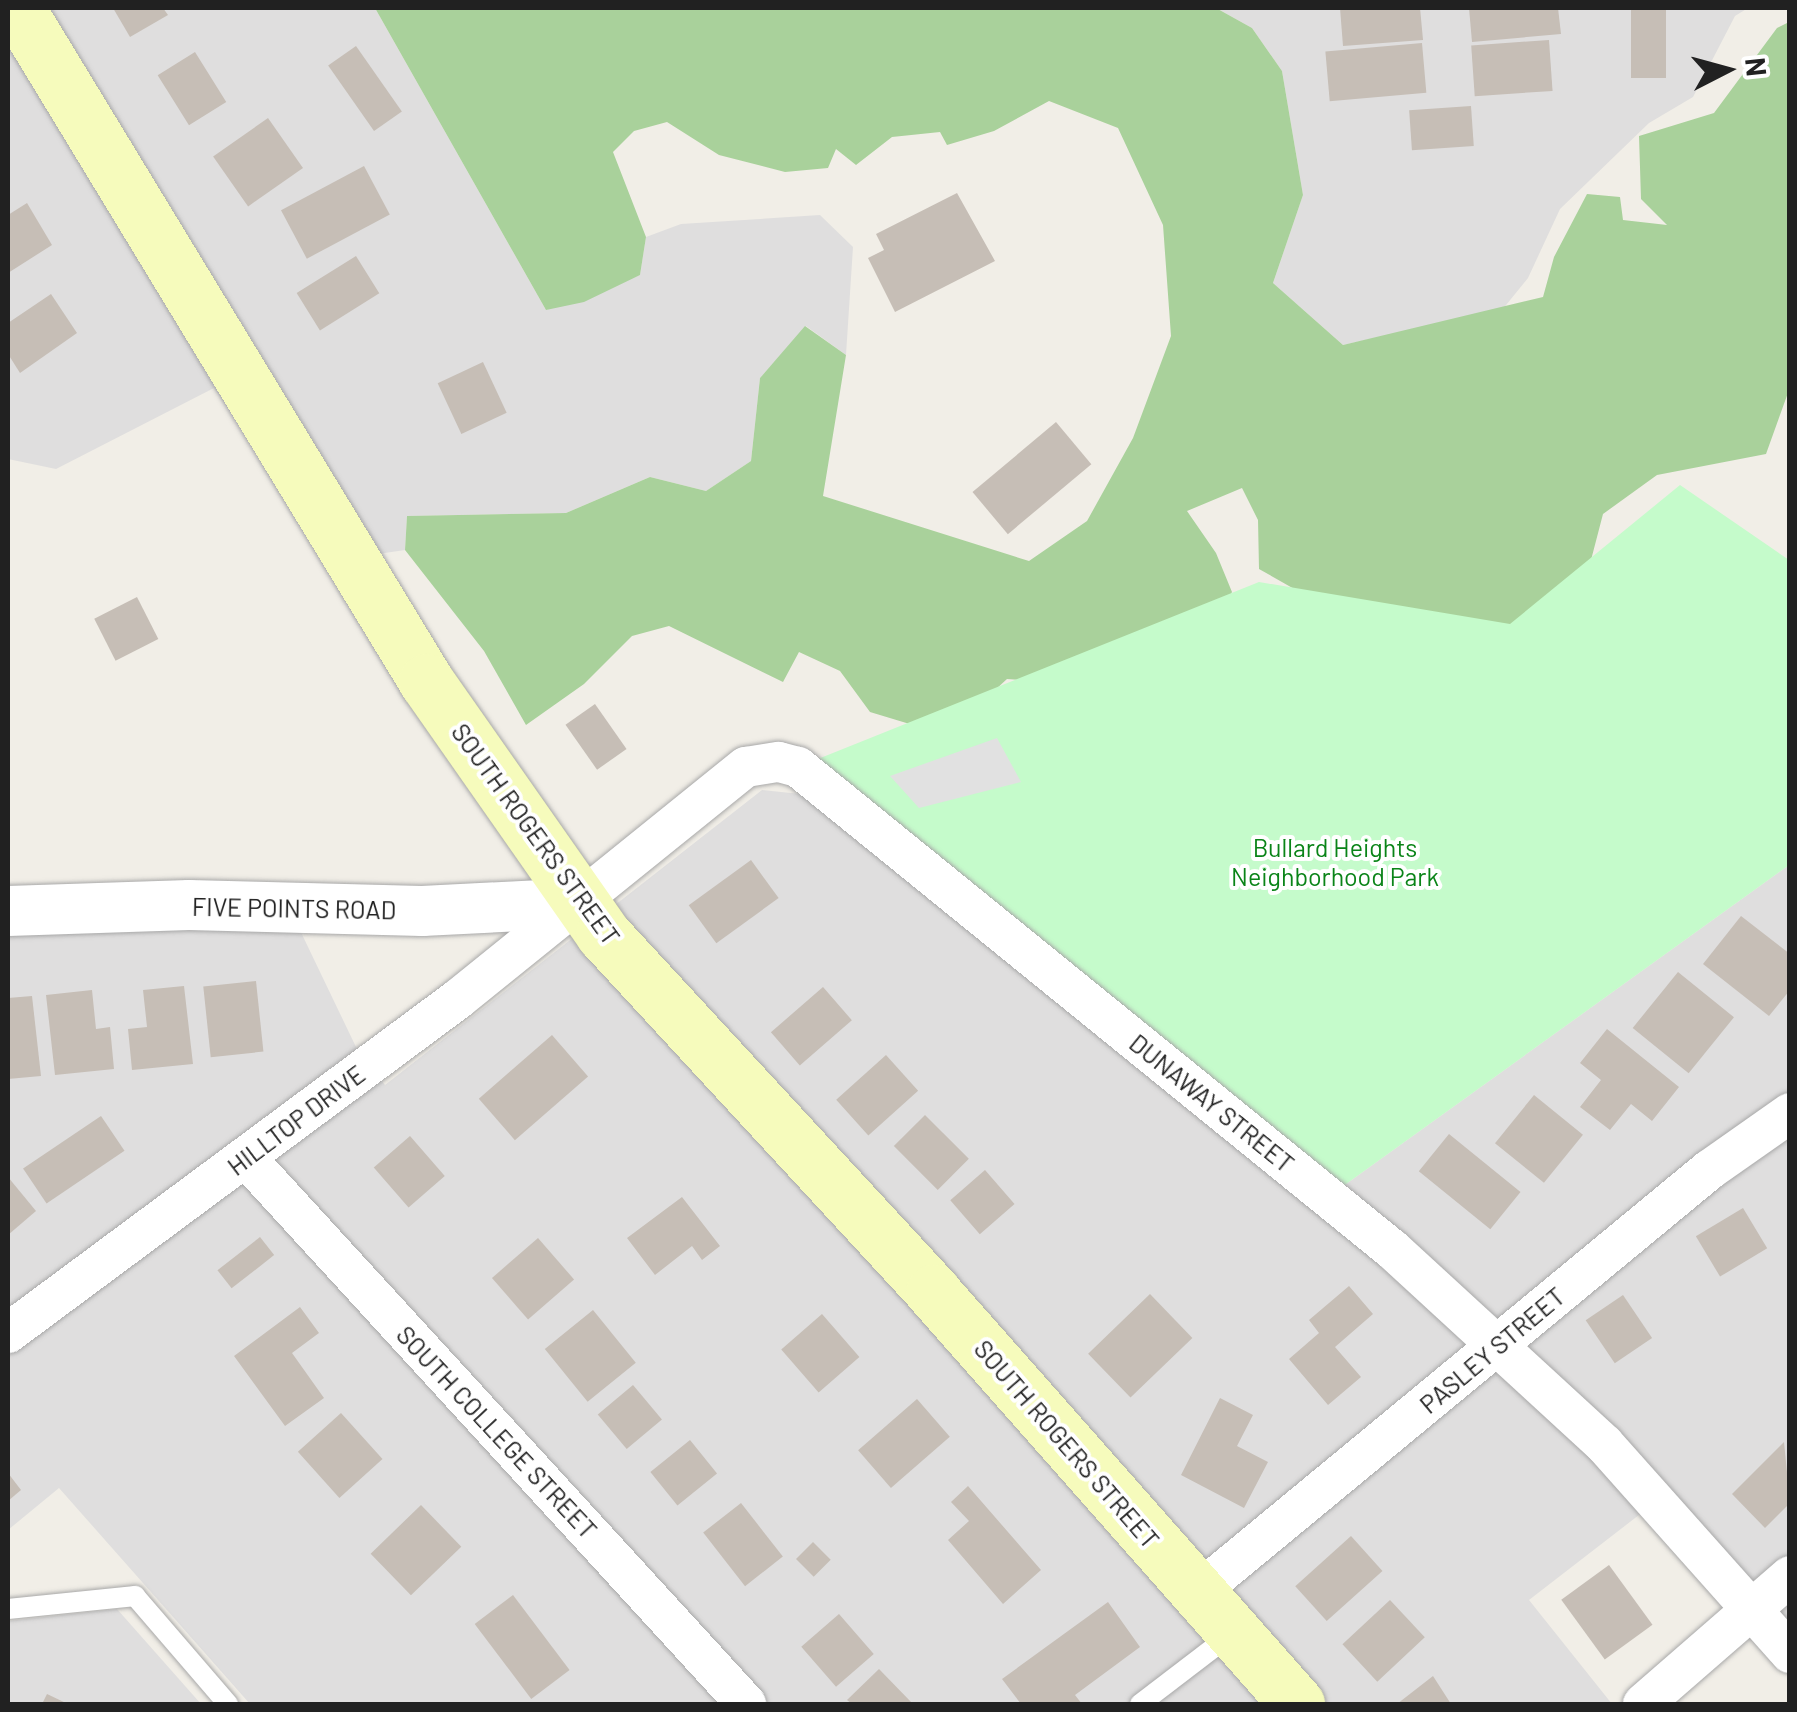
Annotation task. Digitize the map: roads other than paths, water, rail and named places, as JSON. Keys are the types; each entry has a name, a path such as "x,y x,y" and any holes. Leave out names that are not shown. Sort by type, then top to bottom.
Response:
{"main road":[{"name":"SOUTH ROGERS STREET","path":"16,8 426,680 581,903 1297,1704"}],"street":[{"name":"DUNAWAY STREET","path":"581,903 746,767 798,766 1393,1250 1604,1444 1790,1653"},
{"name":"FIVE POINTS ROAD","path":"8,911 189,906 422,911 581,903"},
{"name":"HILLTOP DRIVE","path":"8,1333 247,1158 581,903"},
{"name":"PASLEY STREET","path":"1198,1592 1710,1170 1790,1113"},
{"name":"SOUTH COLLEGE STREET","path":"247,1158 746,1704"},
{"path":"1643,1704 1790,1576"}],"lane":[{"path":"8,1609 135,1596 228,1704"},
{"path":"1140,1704 1234,1633"}],"park label":[{"name":"Bullard Heights Neighborhood Park","path":"1335,862"}]}
